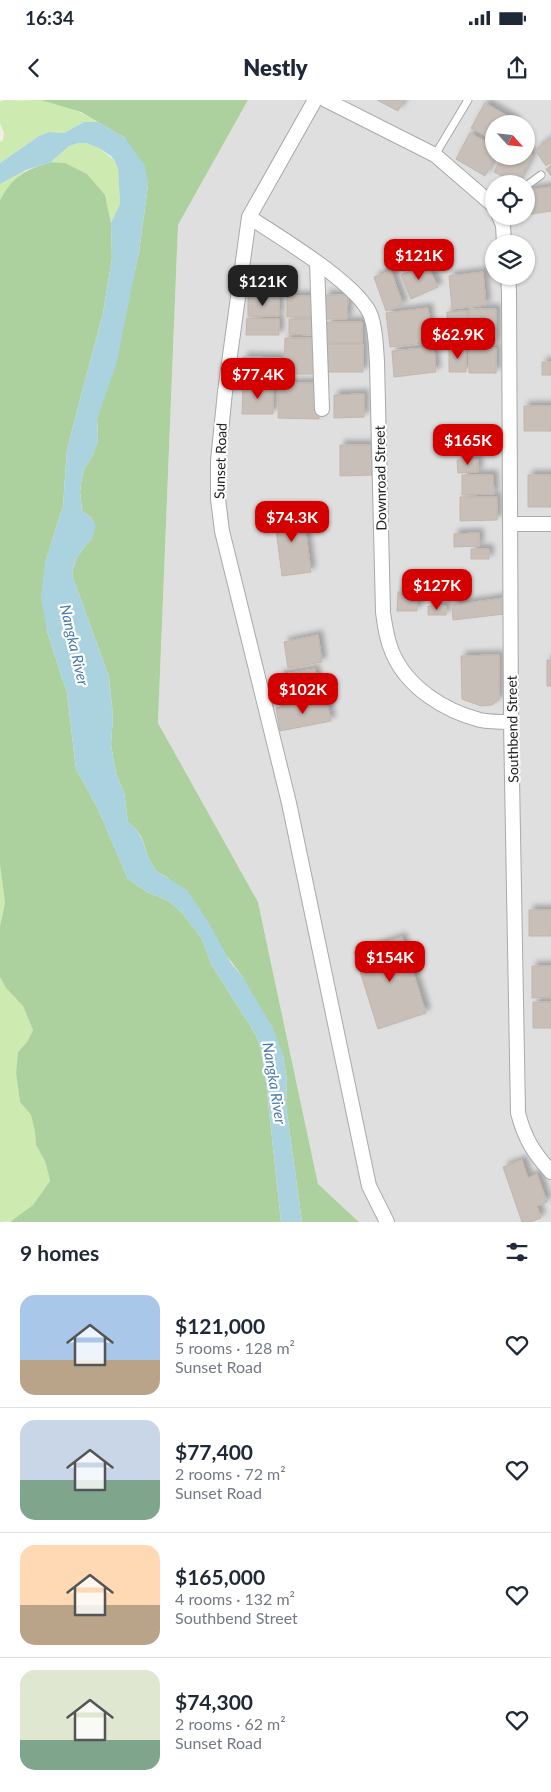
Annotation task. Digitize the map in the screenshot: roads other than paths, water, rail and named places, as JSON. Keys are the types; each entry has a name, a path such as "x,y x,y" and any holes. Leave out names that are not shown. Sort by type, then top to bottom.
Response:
{"street":[{"name":"Sunset Road","path":"315,100 249,217 225,392 218,461 218,499 222,531 289,803 369,1186 387,1222"},
{"path":"326,100 435,155 485,198"},
{"name":"Downroad Street","path":"249,217 317,262 360,298 370,315 377,362 383,612 387,637 393,654 403,673 417,687 448,708 483,720 511,722"},
{"path":"317,262 322,409"},
{"name":"Southbend Street","path":"509,285 511,722 518,1113 523,1132 530,1145 551,1172"},
{"path":"511,524 551,524"}],"lane":[{"path":"435,155 468,100"},
{"path":"535,179 541,175"}],"water":[{"name":"Nangka River","path":"84,122 98,122 125,138 145,166 148,185 139,252 116,365 97,419 98,440 93,455 83,471 80,491 82,511 92,518 96,526 92,539 81,551 74,564 72,575 109,677 113,717 111,744 116,774 124,792 128,822 136,829 142,839 148,857 156,871 187,890 207,920 231,963 242,976 273,1028 283,1055 287,1080 286,1105 302,1222 281,1222 266,1082 261,1051 256,1035 211,964 202,939 183,914 169,901 147,892 128,879 98,809 76,769 67,693 47,631 41,598 45,563 63,506 67,449 103,313 112,258 111,223 120,204 118,169 111,156 99,148 86,143 69,146 51,162 26,170 0,184 0,163 39,136 49,132 64,133"}]}
